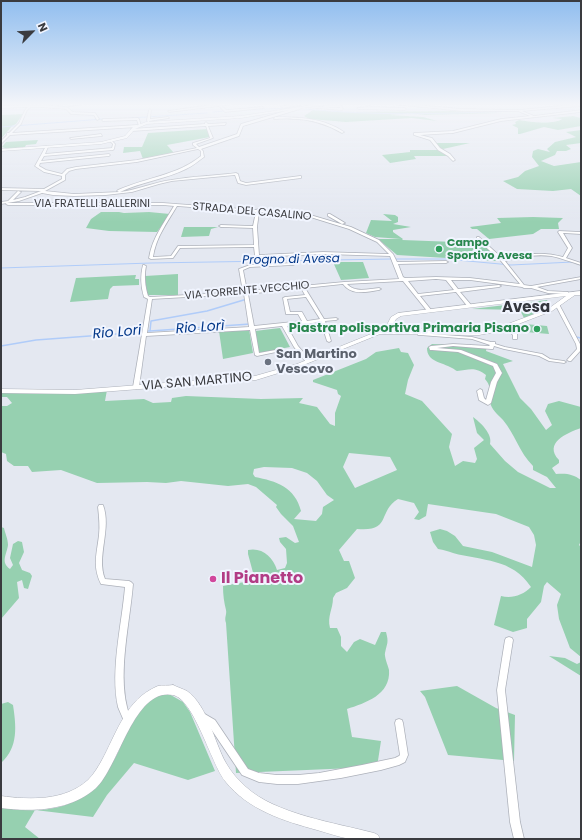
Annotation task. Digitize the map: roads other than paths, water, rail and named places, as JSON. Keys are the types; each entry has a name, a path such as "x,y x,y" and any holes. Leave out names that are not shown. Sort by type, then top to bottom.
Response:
{"street":[{"path":"1,151 23,148 98,143"},
{"path":"43,155 113,149 113,143"},
{"path":"119,191 131,185 185,169 203,156 200,148 194,145 195,143"},
{"path":"1,206 43,191 64,179 63,175 68,170 92,165 137,161 200,148 214,143"},
{"path":"434,143 439,149 450,155 453,160"},
{"path":"47,147 37,166 42,170 63,175"},
{"path":"39,162 109,155"},
{"path":"48,193 87,196 119,191 128,192 162,182 196,177 216,177 236,174 239,182 246,184 300,176"},
{"path":"1,189 43,191 67,199 115,203"},
{"path":"1,203 8,203 19,192"},
{"name":"VIA FRATELLI BALLERINI","path":"8,203 115,203 176,205"},
{"path":"176,205 152,246 151,258 172,257 180,247 255,246"},
{"name":"STRADA DEL CASALINO","path":"176,205 258,210 307,215 350,228"},
{"path":"258,210 255,227 256,256 323,253 392,255"},
{"name":"STRADA DEL CASALINO","path":"329,215 350,228 378,241 392,255 402,279"},
{"path":"221,226 255,227"},
{"path":"565,257 570,248 560,232 581,233"},
{"path":"478,238 505,263 524,286"},
{"path":"505,263 532,254 565,257 580,263"},
{"path":"395,263 446,262"},
{"path":"282,350 257,355 242,268 293,264"},
{"path":"134,387 140,368 150,298 146,297 143,288 142,275 144,266"},
{"path":"447,278 470,306"},
{"name":"VIA TORRENTE VECCHIO","path":"150,298 246,292 402,279 470,279 503,285 531,287 581,278"},
{"path":"402,279 430,311"},
{"path":"344,283 347,289 352,292 379,289"},
{"path":"417,295 503,285"},
{"path":"302,287 306,296 323,321 329,341"},
{"path":"531,287 548,292 573,294"},
{"path":"425,330 391,328 393,318 397,315 581,293"},
{"name":"VIA SAN MARTINO","path":"1,391 75,392 256,378 308,361 391,328 433,333 479,332 507,327 538,316 558,306 573,294"},
{"path":"305,322 300,313 288,313 284,298 306,296"},
{"path":"379,333 441,335 472,338 566,361 579,348 578,344 558,306 549,298"},
{"path":"146,332 252,328 336,319"},
{"path":"284,325 296,347 308,361"},
{"path":"507,327 515,335 514,338"},
{"path":"480,390 481,399 488,403 494,382 499,373 495,365 464,352 432,349 431,347 453,345 491,348 493,344"},
{"path":"101,507 102,534 99,553 99,574 103,582 129,584 120,662 122,711 128,722"},
{"path":"509,640 501,690 515,822 519,839"},
{"path":"1,802 25,804 54,802 72,797 83,790 92,783 106,766 128,722 140,702 153,693 175,690 187,696 198,713 211,746 228,776 248,796 272,809 374,839"},
{"path":"198,713 212,723 245,772 253,776 270,779 316,777 396,762 402,759 404,755 399,723"}],"waterway":[{"name":"Progno di Avesa","path":"1,268 151,263 392,259"},
{"name":"Progno di Avesa","path":"395,259 446,259 511,265 573,262"},
{"name":"Rio Lori","path":"150,331 151,321 207,311 247,299"},
{"name":"Rio Lorì","path":"150,331 250,324"},
{"name":"Rio Lori","path":"1,346 36,340 143,332"},
{"name":"Rio Lori","path":"576,337 581,338"}],"place":[{"name":"Campo Sportivo Avesa","path":"439,249"},
{"name":"Piastra polisportiva Primaria Pisano","path":"537,329"},
{"name":"San Martino Vescovo","path":"268,362"},
{"name":"Il Pianetto","path":"213,579"}],"district":[{"name":"Avesa","path":"526,308"}]}
